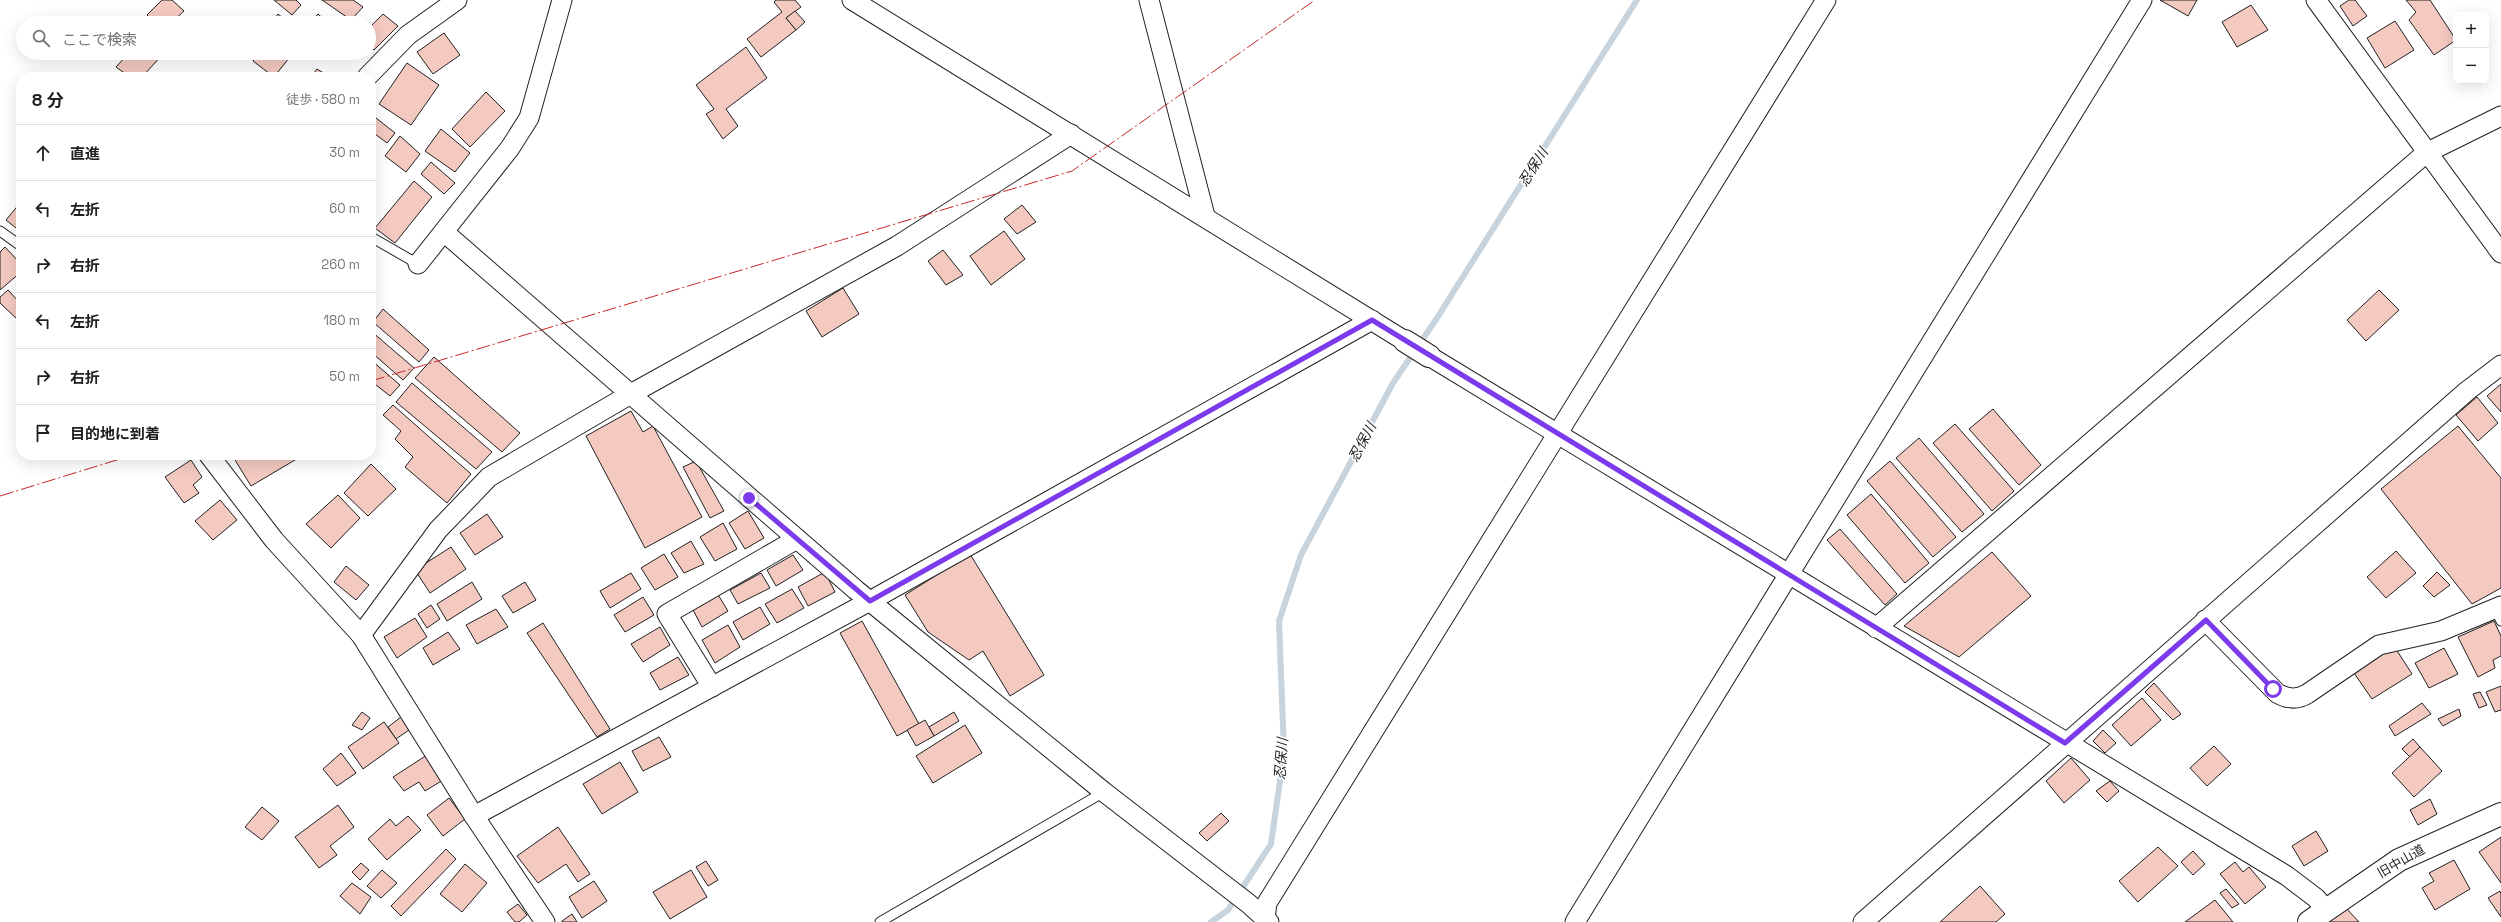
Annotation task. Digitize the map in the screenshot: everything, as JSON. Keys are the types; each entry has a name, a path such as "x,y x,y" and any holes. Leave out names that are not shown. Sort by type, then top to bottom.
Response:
{"main road":[{"path":"1405,341 1429,356"},
{"name":"旧中山道","path":"2318,916 2399,860 2501,814"}],"street":[{"path":"372,72 408,35 457,0"},
{"path":"418,264 510,148 529,118 562,0"},
{"path":"852,0 1205,216 1405,341"},
{"path":"1149,0 1205,216"},
{"path":"1267,920 1267,903 1826,0"},
{"path":"1575,922 2142,0"},
{"path":"2316,0 2426,153 2501,253"},
{"path":"1876,628 2426,153 2501,116"},
{"path":"361,634 438,530 489,477 629,395 897,246 1070,134"},
{"path":"444,232 797,540 1104,792 1227,886 1267,920"},
{"path":"474,816 870,601 1372,320"},
{"path":"1429,356 2065,743 2287,876 2316,898 2318,916"},
{"path":"1863,922 2467,391 2501,365"},
{"path":"213,460 279,546 361,634 474,816 545,922"},
{"path":"712,687 667,614 797,540"},
{"path":"2206,620 2277,693 2282,696 2295,698 2307,694 2379,644 2441,630 2499,612"}],"lane":[{"path":"0,231 16,242"},
{"path":"376,240 418,264"},
{"path":"880,922 1104,792"}],"building":[{"path":"162,0 172,0 184,11 179,16 147,15"},
{"path":"274,0 296,0 301,5 292,15"},
{"path":"322,0 353,0 363,7 355,16 345,16"},
{"path":"776,0 795,0 801,7 786,18 796,30 761,57 747,39 782,12 774,2"},
{"path":"2160,0 2197,0 2188,16"},
{"path":"2349,0 2355,0 2367,16 2353,26 2340,6"},
{"path":"2406,0 2430,0 2453,35 2453,42 2434,55 2409,20 2416,12"},
{"path":"2251,5 2268,30 2237,47 2222,22"},
{"path":"795,11 805,22 796,30 786,18"},
{"path":"383,14 398,26 376,48 376,21"},
{"path":"2395,21 2414,50 2385,68 2367,38"},
{"path":"444,33 460,55 433,74 417,52"},
{"path":"746,47 767,78 726,109 738,126 723,139 706,114 714,109 696,85"},
{"path":"122,60 158,60 147,72 123,72 116,67"},
{"path":"287,60 278,72 267,72 253,61"},
{"path":"407,63 439,85 411,125 379,104"},
{"path":"317,69 322,72 315,72"},
{"path":"486,92 505,111 470,147 452,129"},
{"path":"376,118 395,133 387,143 376,135"},
{"path":"441,129 470,153 455,172 425,151"},
{"path":"400,136 420,154 406,172 385,156"},
{"path":"431,162 455,183 444,194 421,174"},
{"path":"414,181 432,197 395,243 376,229 376,227"},
{"path":"1022,205 1036,222 1017,234 1004,219"},
{"path":"16,208 16,228 6,220"},
{"path":"1004,231 1025,259 991,285 970,256"},
{"path":"5,247 16,259 16,276 0,290 0,252"},
{"path":"943,250 963,275 946,285 928,261"},
{"path":"843,288 859,314 822,337 806,311"},
{"path":"8,290 16,299 16,318 0,303 0,297"},
{"path":"2379,290 2399,310 2366,341 2347,320"},
{"path":"383,309 429,350 419,362 376,325 376,318"},
{"path":"376,335 414,368 403,380 376,356"},
{"path":"434,357 520,433 502,452 415,378"},
{"path":"376,364 400,385 390,396 376,385"},
{"path":"412,383 492,452 476,469 396,402"},
{"path":"2501,384 2501,412 2487,396"},
{"path":"2477,397 2498,423 2478,441 2456,415"},
{"path":"393,405 471,474 447,503 405,467 413,457 395,439 401,431 383,415"},
{"path":"1993,409 2041,465 2019,485 1969,429"},
{"path":"631,411 643,432 653,426 702,517 645,548 586,436"},
{"path":"1955,424 2014,491 1992,511 1933,443"},
{"path":"2458,426 2501,478 2501,588 2472,604 2381,489"},
{"path":"1919,438 1984,514 1962,532 1896,458"},
{"path":"191,460 202,477 193,485 199,493 184,503 165,477"},
{"path":"235,460 295,460 251,486"},
{"path":"696,461 724,511 710,518 683,467"},
{"path":"1890,461 1956,537 1933,557 1867,481"},
{"path":"371,464 396,489 368,516 344,493"},
{"path":"1871,494 1929,563 1905,583 1847,515"},
{"path":"338,495 360,518 331,548 306,524"},
{"path":"220,500 237,520 213,540 195,521"},
{"path":"748,511 764,538 745,549 729,523"},
{"path":"487,514 503,537 475,555 460,533"},
{"path":"723,523 737,549 715,561 700,537"},
{"path":"1840,529 1897,594 1885,605 1827,540"},
{"path":"691,541 704,564 684,573 671,553"},
{"path":"451,547 466,569 430,593 415,570"},
{"path":"2396,551 2416,573 2386,598 2367,577"},
{"path":"1992,552 2031,596 1959,657 1904,626"},
{"path":"664,554 678,577 655,590 641,568"},
{"path":"970,554 1044,675 1010,696 983,651 969,660 928,632 905,595"},
{"path":"793,555 803,570 776,586 767,570"},
{"path":"346,566 369,585 356,600 334,582"},
{"path":"825,572 835,592 808,606 798,587"},
{"path":"2437,572 2450,585 2434,597 2423,586"},
{"path":"631,573 641,589 610,608 600,591"},
{"path":"761,573 770,588 738,604 730,590"},
{"path":"472,582 482,599 447,621 437,604"},
{"path":"525,582 536,600 513,613 502,596"},
{"path":"792,589 804,608 777,623 765,604"},
{"path":"717,593 728,611 702,627 692,608"},
{"path":"643,597 654,615 625,632 614,615"},
{"path":"431,605 440,619 427,628 418,614"},
{"path":"760,607 770,624 743,640 733,622"},
{"path":"496,609 508,627 477,644 466,625"},
{"path":"415,618 427,637 397,658 384,637"},
{"path":"862,621 919,724 897,736 840,633"},
{"path":"2494,621 2501,636 2501,656 2493,660 2495,668 2478,677 2458,637"},
{"path":"543,623 610,729 597,737 527,633"},
{"path":"728,625 740,647 715,663 702,640"},
{"path":"660,627 670,645 643,662 631,644"},
{"path":"448,632 460,649 433,665 423,648"},
{"path":"2394,646 2412,674 2372,699 2354,673"},
{"path":"2444,648 2458,674 2429,688 2415,663"},
{"path":"678,657 689,675 660,690 650,673"},
{"path":"2154,683 2181,714 2173,720 2145,692"},
{"path":"2501,686 2501,710 2495,712 2486,692"},
{"path":"2480,692 2487,705 2479,708 2473,694"},
{"path":"2142,698 2161,720 2131,746 2112,725"},
{"path":"2422,703 2431,714 2395,736 2389,726"},
{"path":"2459,709 2461,716 2443,726 2438,719"},
{"path":"362,712 370,718 362,730 352,725"},
{"path":"954,712 959,721 934,736 929,727"},
{"path":"401,717 409,730 396,739 388,727"},
{"path":"925,720 934,736 916,746 907,730"},
{"path":"384,722 399,743 363,769 348,747"},
{"path":"965,725 982,753 933,783 916,756"},
{"path":"2103,730 2116,743 2105,753 2093,741"},
{"path":"659,737 671,757 643,771 632,751"},
{"path":"2413,739 2420,747 2410,757 2402,749"},
{"path":"2214,746 2231,764 2207,786 2190,768"},
{"path":"2420,747 2442,771 2414,797 2392,773"},
{"path":"341,753 356,773 337,786 323,769"},
{"path":"427,755 443,780 425,791 419,782 404,791 393,777"},
{"path":"2071,758 2090,780 2064,803 2046,781"},
{"path":"620,762 638,792 602,814 583,784"},
{"path":"2110,781 2119,791 2107,802 2096,791"},
{"path":"449,798 465,819 443,836 427,815"},
{"path":"2430,799 2437,814 2418,825 2410,810"},
{"path":"338,805 354,827 330,846 337,855 319,868 295,837"},
{"path":"262,807 279,821 262,840 245,827"},
{"path":"1221,813 1229,821 1207,841 1199,833"},
{"path":"408,816 421,830 387,860 368,839 390,819 396,826"},
{"path":"558,827 590,874 578,882 566,864 538,883 517,856"},
{"path":"2316,831 2328,851 2304,866 2292,846"},
{"path":"2501,837 2501,883 2479,852"},
{"path":"2158,847 2178,866 2138,902 2119,881"},
{"path":"446,849 456,859 401,916 391,906"},
{"path":"2193,851 2205,864 2193,875 2181,862"},
{"path":"2454,860 2470,889 2435,910 2422,888 2434,881 2429,873"},
{"path":"706,861 718,880 708,886 696,867"},
{"path":"2235,862 2243,872 2249,867 2266,887 2245,904 2220,874"},
{"path":"361,863 369,870 360,880 352,872"},
{"path":"465,864 487,883 462,912 440,894"},
{"path":"382,870 397,883 381,898 367,886"},
{"path":"691,870 707,897 670,919 653,892"},
{"path":"594,881 607,901 582,918 569,897"},
{"path":"352,883 371,897 360,914 340,896"},
{"path":"1980,886 2005,914 1996,922 1940,922"},
{"path":"2226,889 2239,904 2232,908 2220,893"},
{"path":"2500,891 2501,894 2501,917 2488,898"},
{"path":"2215,900 2233,922 2185,922"},
{"path":"518,904 527,915 519,922 515,922 507,912"},
{"path":"2346,908 2359,922 2329,922"},
{"path":"572,914 577,922 562,922 562,921"}],"waterway":[{"name":"忍保川","path":"1211,922 1228,910 1271,844 1284,753 1279,621 1301,555 1393,383 1437,318 1637,0"}],"power":[{"path":"376,380 1072,171 1315,0"},
{"path":"0,496 117,460"}],"route":[{"path":"749,498 870,601 1372,320 2065,743 2206,620 2273,689"}]}
